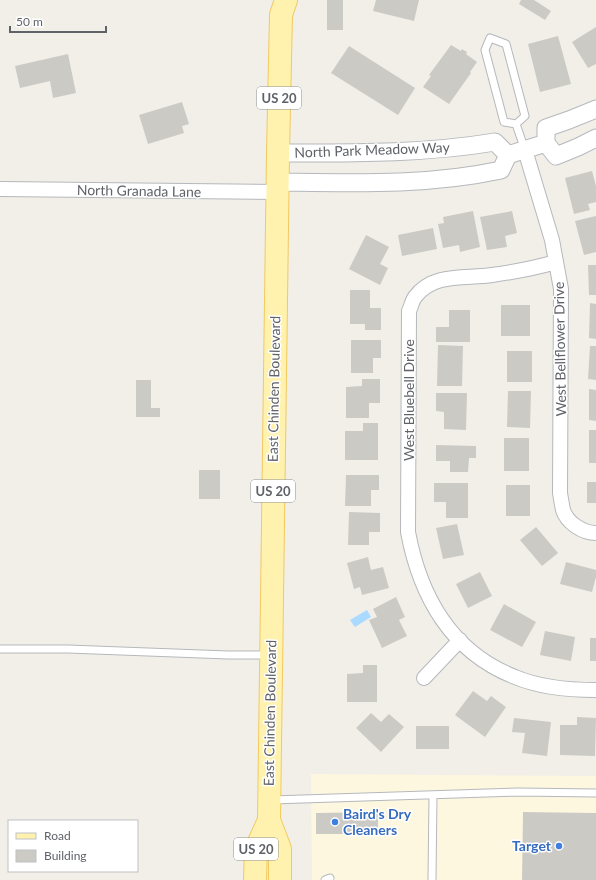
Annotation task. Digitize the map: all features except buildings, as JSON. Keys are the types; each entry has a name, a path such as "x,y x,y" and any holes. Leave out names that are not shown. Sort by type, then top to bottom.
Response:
{"main road":[{"name":"East Chinden Boulevard","path":"255,880 256,849 268,810 281,5"},
{"name":"US 20","path":"268,810 280,849 280,880"}],"street":[{"path":"596,109 546,128 546,143 556,156 596,138"},
{"name":"North Park Meadow Way","path":"278,152 400,152 444,150 495,142 508,155"},
{"path":"277,187 448,180 500,170 508,155 546,143"},
{"name":"West Bellflower Drive","path":"524,150 552,240 561,289 560,493 563,511 576,527 596,533"},
{"name":"North Granada Lane","path":"0,190 277,187"},
{"name":"West Bluebell Drive","path":"556,262 491,276 454,277 439,280 425,287 414,298 409,312 408,532 414,559 424,588 440,615 471,652 515,677 531,682 564,689 596,690"},
{"path":"424,678 460,640"}],"lane":[{"path":"490,38 506,44 525,116 516,124 504,122 485,50 490,38"},
{"path":"516,124 524,150"},
{"path":"0,649 68,649 228,655 271,655"},
{"path":"268,810 433,795 518,792 596,793"},
{"path":"432,880 433,795"}],"shaded area":[{"path":"311,774 596,776 596,880 312,880"}],"water":[{"path":"367,610 371,617 355,627 350,620"}],"place":[{"name":"Baird's Dry Cleaners","path":"335,822"},
{"name":"Target","path":"559,846"}]}
